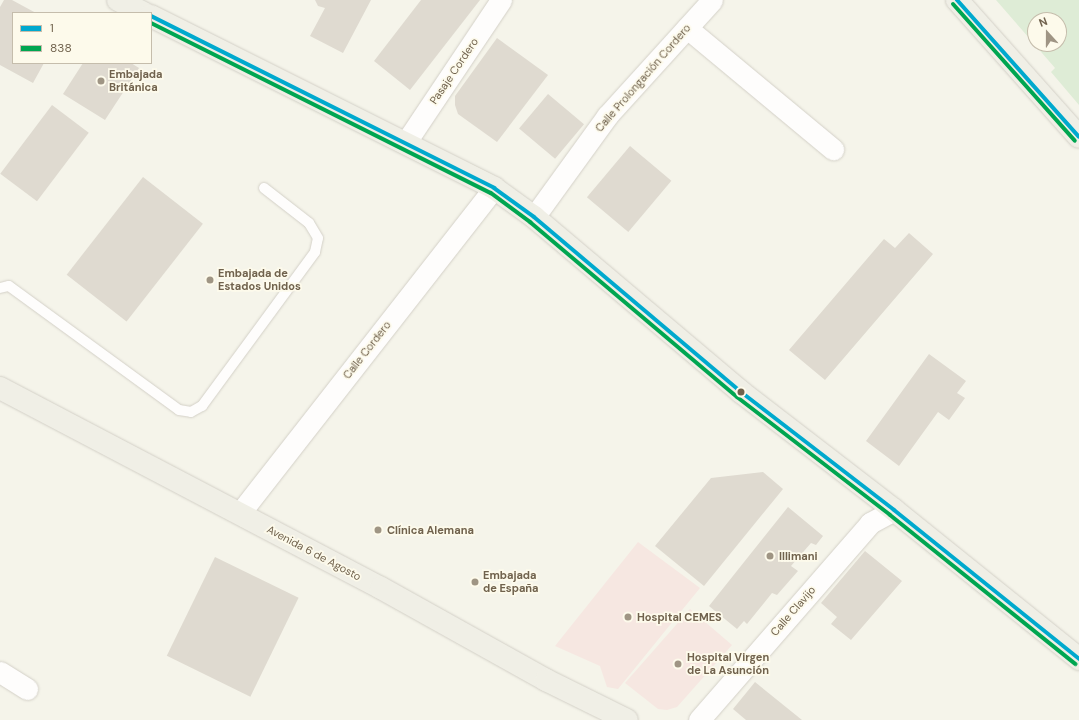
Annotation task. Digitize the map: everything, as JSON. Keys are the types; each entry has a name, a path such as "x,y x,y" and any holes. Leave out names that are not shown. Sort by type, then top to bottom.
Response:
{"main road":[{"path":"118,0 142,12"},
{"path":"957,0 1079,137"},
{"path":"152,16 406,142 494,188 534,217 741,392 894,510 1079,659"},
{"name":"Avenida 6 de Agosto","path":"0,388 240,513 546,680 627,720"}],"street":[{"name":"Pasaje Cordero","path":"406,142 502,0"},
{"name":"Calle Prolongación Cordero","path":"534,217 607,116 712,0"},
{"path":"687,28 833,149"},
{"name":"Calle Cordero","path":"240,513 494,188"},
{"name":"Calle Clavijo","path":"699,720 870,523 894,510"},
{"path":"0,672 27,689"}],"lane":[{"path":"0,288 9,286 179,410 191,412 202,406 315,252 318,238 308,223 264,188"}],"shaded area":[{"name":"Hospital CEMES","path":"638,542 700,588 618,689 607,687 600,666 555,646"},
{"name":"Hospital Virgen de La Asunción","path":"690,609 732,645 677,707 667,710 658,709 625,683"}],"green space":[{"path":"996,0 1079,0 1079,105 1051,72 1055,68 1041,52 1067,52 1067,12 1027,12 1027,36"}],"building":[{"path":"4,0 12,0 34,12 12,12 12,64 43,64 33,83 0,65 0,7"},
{"path":"315,0 371,0 343,53 310,36 325,8 318,6"},
{"path":"421,0 480,0 410,90 374,61"},
{"path":"497,38 548,75 497,142 458,114 455,105 455,96"},
{"name":"Embajada Británica","path":"82,64 133,64 139,68 105,120 63,94"},
{"path":"548,94 584,124 555,159 519,128"},
{"path":"52,105 89,133 37,201 0,174"},
{"path":"630,146 671,181 628,232 587,197"},
{"path":"143,177 203,224 127,322 67,275"},
{"path":"909,233 933,254 825,380 789,350 884,239 895,248"},
{"path":"929,354 966,381 957,393 965,398 949,420 938,412 899,466 866,441"},
{"path":"763,472 783,489 704,586 655,546 711,478"},
{"path":"788,507 823,536 816,545 811,543 791,566 798,571 777,595 772,593 747,624 744,621 737,629 709,606"},
{"path":"865,551 902,581 851,640 831,624 837,617 821,603"},
{"path":"215,557 299,598 250,697 167,656"},
{"path":"755,682 802,720 746,720 733,709"}],"transit line":[{"name":"1","path":"957,0 1079,137"},
{"name":"838","path":"953,4 1075,141"},
{"name":"1","path":"152,17 494,188 534,217 741,392 894,510 1079,659"},
{"name":"838","path":"152,24 491,193 530,222 737,397 890,515 1075,664"}],"place":[{"name":"Embajada Británica","path":"101,81"},
{"name":"Embajada de Estados Unidos","path":"210,280"},
{"name":"Clínica Alemana","path":"378,530"},
{"name":"Illimani","path":"770,556"},
{"name":"Embajada de España","path":"475,582"},
{"name":"Hospital CEMES","path":"628,617"},
{"name":"Hospital Virgen de La Asunción","path":"678,664"}]}
